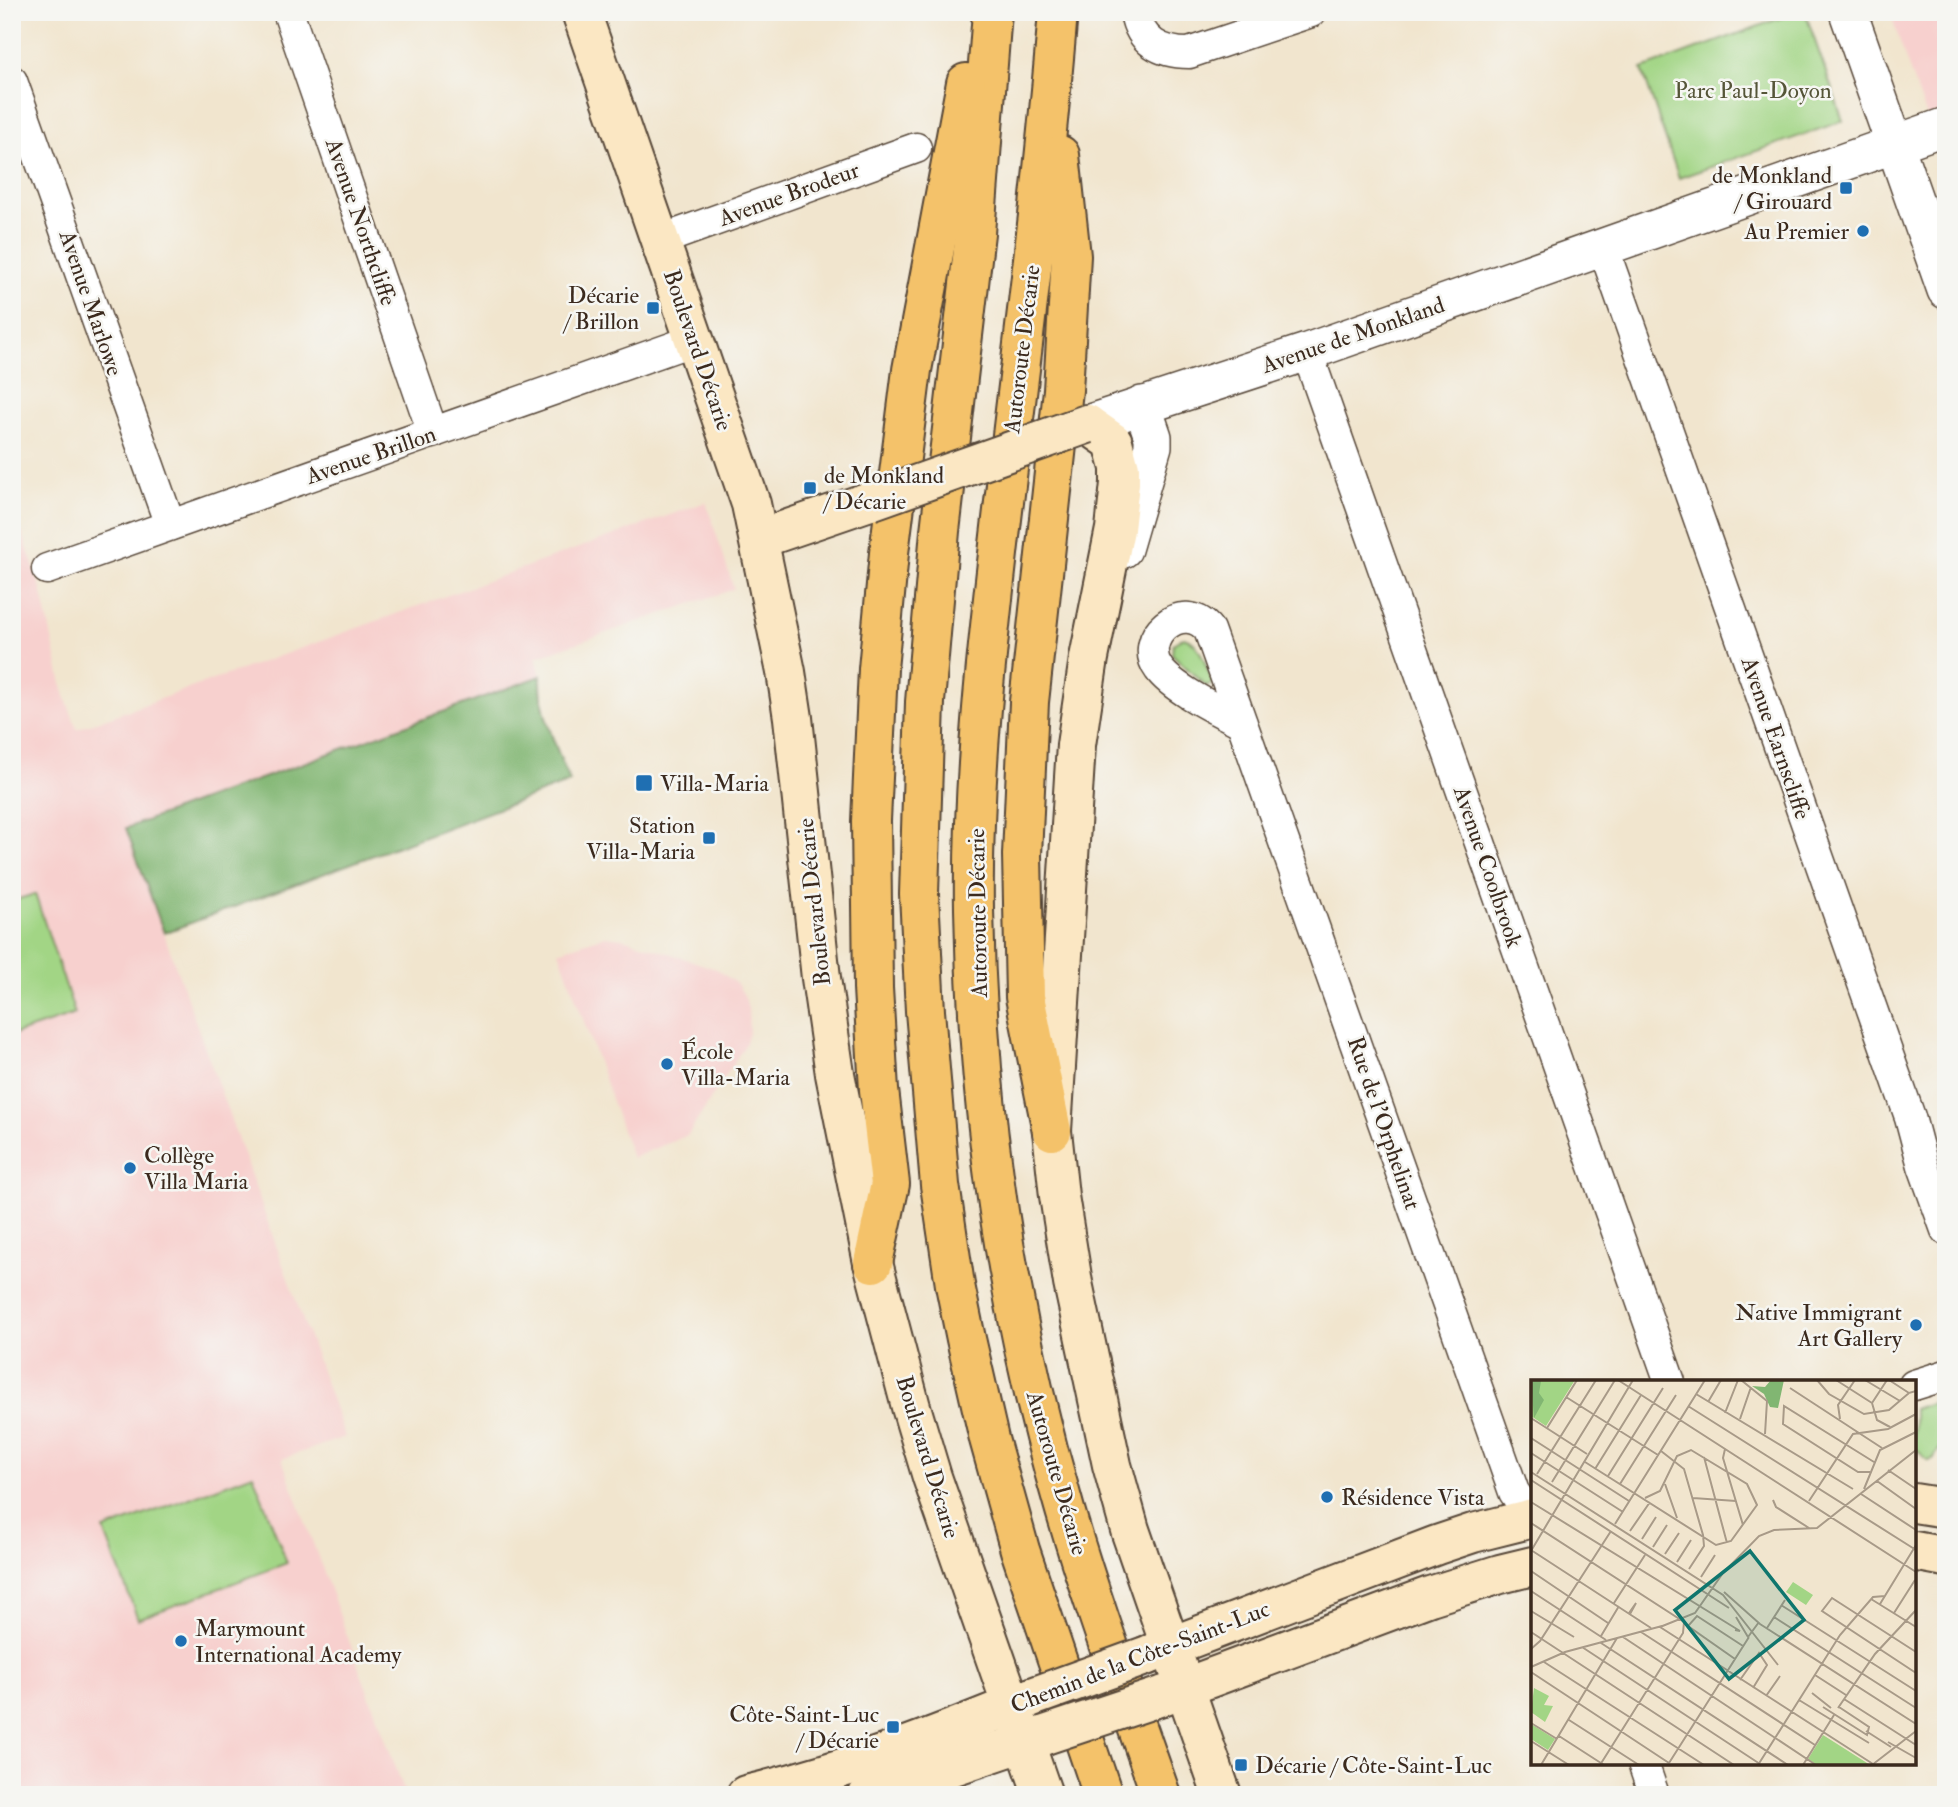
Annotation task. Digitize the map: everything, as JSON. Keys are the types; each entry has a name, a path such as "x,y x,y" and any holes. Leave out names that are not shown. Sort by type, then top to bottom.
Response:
{"highway":[{"path":"873,1263 890,1184 879,1090 873,988 871,821 878,669 912,370 979,12"},
{"path":"992,12 975,233 940,531 925,702 919,894 925,1011 940,1185 966,1339 989,1439 1020,1550 1103,1795"},
{"name":"Autoroute Décarie","path":"1058,12 984,689 974,906 980,1027 1000,1221 1035,1395 1066,1513 1122,1686 1161,1795"},
{"path":"1051,83 1072,256 1063,390 1032,675 1026,752 1022,880 1025,997 1052,1131"}],"main road":[{"name":"Boulevard Décarie","path":"581,12 748,493 793,718 821,978 835,1074 873,1263 932,1477 1021,1701 1034,1739 1043,1795"},
{"path":"1087,424 1113,442 1120,468 1115,529 1089,657 1076,746 1052,1131 1065,1238 1098,1406 1159,1651 1173,1692 1222,1795"},
{"name":"Avenue de Monkland","path":"759,540 1087,424"},
{"path":"1916,1503 1946,1508"},
{"name":"Chemin de la Côte-Saint-Luc","path":"746,1795 860,1761 1437,1545 1473,1533 1531,1519"},
{"path":"1916,1551 1946,1557"},
{"name":"Chemin de la Côte-Saint-Luc","path":"869,1795 1173,1692 1440,1593 1531,1567"}],"street":[{"name":"Avenue Northcliffe","path":"288,12 433,433"},
{"path":"1135,12 1140,30 1150,42 1176,53 1202,50 1311,12"},
{"path":"1848,12 1946,290"},
{"name":"Avenue Marlowe","path":"12,81 170,525"},
{"name":"Avenue de Monkland","path":"1087,424 1307,352 1946,126"},
{"name":"Avenue Brodeur","path":"661,240 916,148"},
{"name":"Avenue Earnscliffe","path":"1603,247 1910,1117 1923,1166 1946,1230"},
{"name":"Avenue Brillon","path":"47,569 694,340"},
{"name":"Avenue Coolbrook","path":"1307,352 1669,1380"},
{"path":"1095,631 1128,533 1153,446 1153,436 1142,405"},
{"name":"Rue de l'Orphelinat","path":"1241,723 1514,1492 1531,1516"},
{"path":"1916,1384 1946,1374"},
{"path":"1644,1765 1654,1795"}],"shaded area":[{"path":"1890,12 1946,12 1946,167 1912,77"},
{"name":"Collège Villa Maria","path":"12,502 41,589 64,693 77,729 706,502 734,589 536,657 541,676 126,828 345,1437 282,1459 406,1795 12,1795"},
{"name":"École Villa-Maria","path":"605,936 623,938 716,969 737,984 748,1009 749,1033 745,1045 688,1135 632,1158 559,951"}],"green space":[{"name":"Parc Paul-Doyon","path":"1797,12 1805,12 1843,121 1679,178 1642,69"},
{"path":"1184,637 1199,650 1213,683 1206,686 1172,654 1173,644"},
{"path":"541,676 546,717 570,782 164,933 126,828"},
{"path":"35,894 75,1014 12,1035 12,901"},
{"path":"1946,1398 1946,1422 1938,1431 1946,1439 1933,1459 1928,1460 1916,1450 1916,1408"},
{"path":"253,1474 287,1563 138,1619 104,1530"}],"place":[{"name":"de Monkland / Girouard","path":"1846,188"},
{"name":"Au Premier","path":"1863,231"},
{"name":"Décarie / Brillon","path":"653,308"},
{"name":"de Monkland / Décarie","path":"810,488"},
{"name":"Villa-Maria","path":"644,783"},
{"name":"Station Villa-Maria","path":"709,838"},
{"name":"École Villa-Maria","path":"667,1064"},
{"name":"Collège Villa Maria","path":"130,1168"},
{"name":"Native Immigrant Art Gallery","path":"1916,1325"},
{"name":"Résidence Vista","path":"1327,1497"},
{"name":"Marymount International Academy","path":"181,1641"},
{"name":"Côte-Saint-Luc / Décarie","path":"893,1727"},
{"name":"Décarie / Côte-Saint-Luc","path":"1241,1765"}]}
